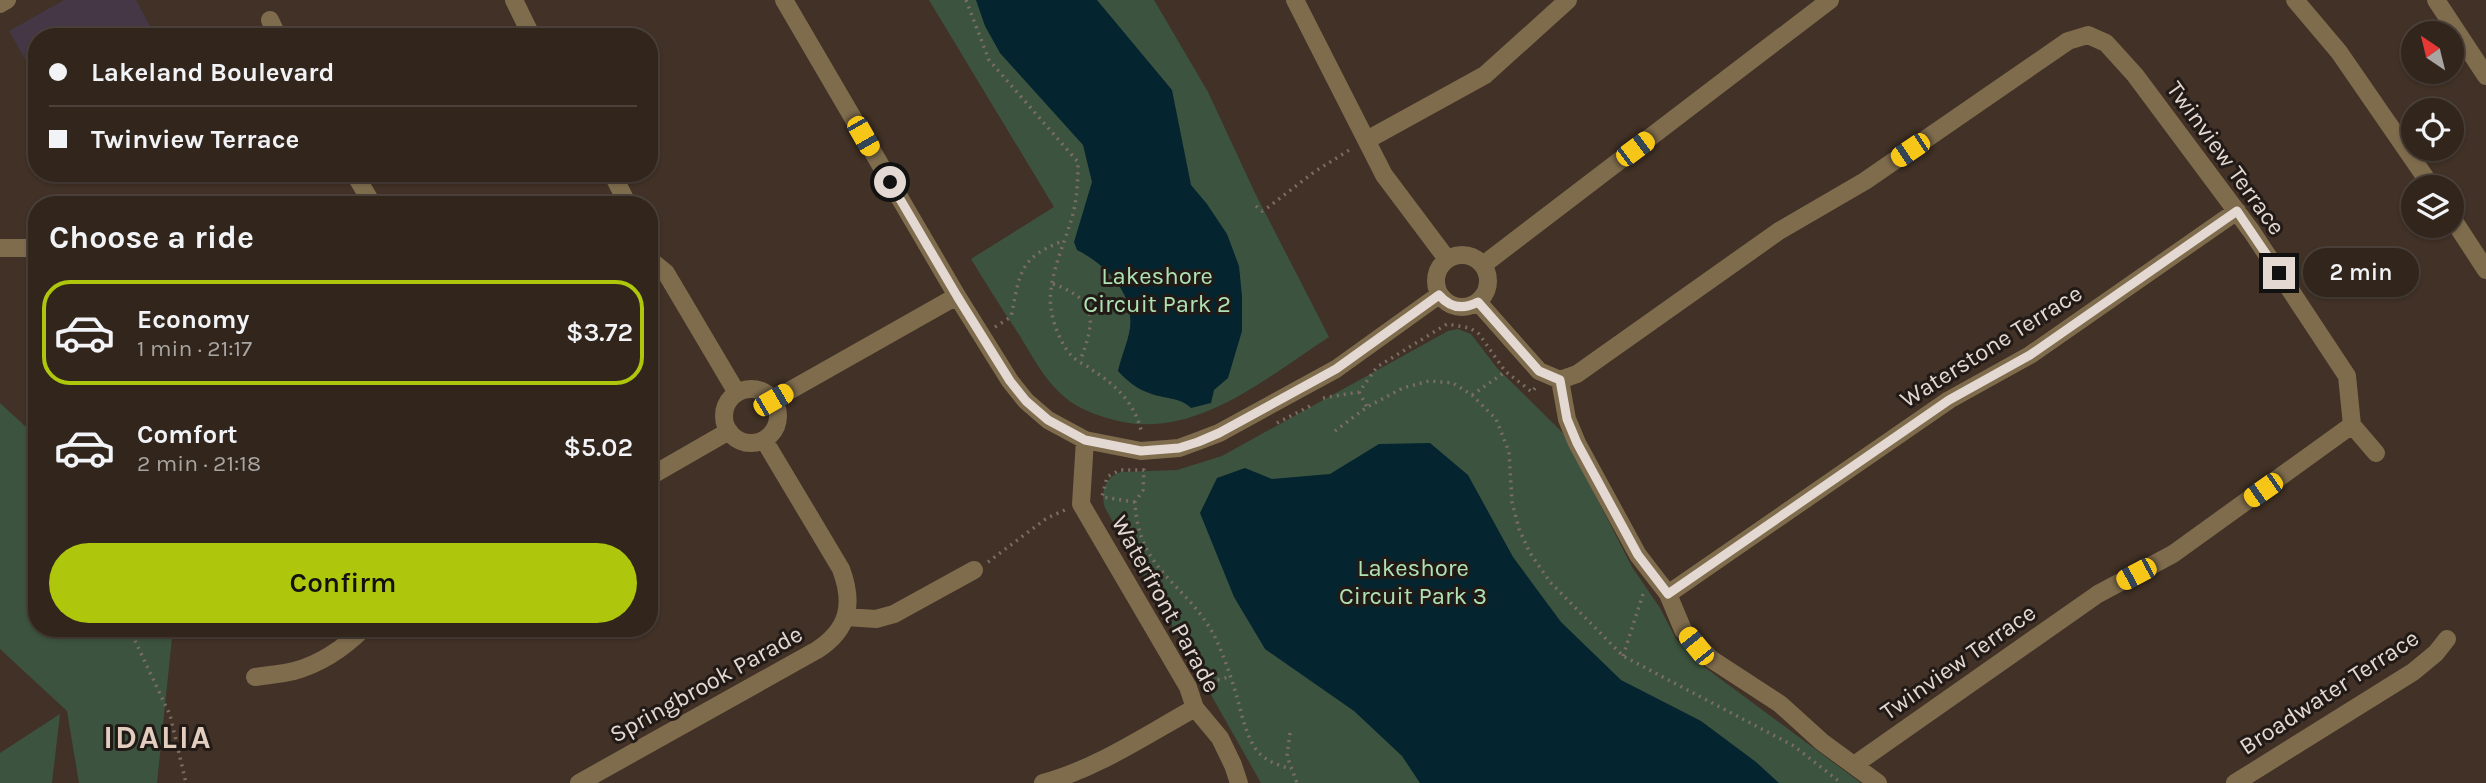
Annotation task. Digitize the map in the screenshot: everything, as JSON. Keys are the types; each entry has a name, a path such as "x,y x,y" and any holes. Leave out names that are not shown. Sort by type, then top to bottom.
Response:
{"street":[{"path":"0,4 7,0"},
{"path":"514,0 528,28"},
{"path":"784,0 957,296 1026,401 1048,420 1085,440 1141,451 1179,448 1219,433 1336,369 1439,295"},
{"path":"1295,0 1384,175 1447,259"},
{"path":"1367,140 1485,75 1568,0"},
{"path":"1483,265 1829,0"},
{"path":"2295,0 2339,52 2424,175"},
{"path":"2436,0 2486,76"},
{"path":"270,20 274,28"},
{"name":"Twinview Terrace","path":"1553,378 1577,374 1779,231 1864,181 2068,41 2088,35 2106,43 2135,75 2237,211 2347,376 2352,425 2173,554 2098,594 1854,765"},
{"name":"Waterstone Terrace","path":"1668,594 1949,400 2030,355 2237,211"},
{"path":"2464,236 2486,270"},
{"path":"0,248 28,248"},
{"path":"1462,254 1483,265 1488,280 1484,296 1478,302 1462,308 1445,302 1439,295 1435,279 1441,264 1447,259 1462,254"},
{"path":"658,266 666,274 737,393"},
{"path":"773,400 957,296"},
{"path":"1478,302 1539,371 1553,378 1577,443 1638,555 1668,594 1683,630 1696,646 1711,659 1780,704 1822,742 1878,783"},
{"path":"752,389 773,400 777,408 776,426 764,440 749,443 741,441 729,431 724,415 726,406 737,393 752,389"},
{"path":"2352,425 2376,453"},
{"path":"658,472 729,431"},
{"path":"764,440 841,569 850,602 846,617 876,619 894,614 974,570"},
{"name":"Waterfront Parade","path":"1085,440 1081,504 1188,687 1195,708 1220,738 1239,783"},
{"name":"Springbrook Parade","path":"579,783 817,650 830,641 846,617"},
{"path":"255,677 294,671 320,660 355,637"},
{"name":"Broadwater Terrace","path":"2235,783 2413,672 2436,653 2447,639"},
{"path":"1043,783 1092,765 1195,708"}],"path":[{"path":"966,0 989,60 1077,162 1078,182 1072,218 1053,284 1051,309 1057,330 1073,357 1110,381 1131,404 1138,418 1142,434 1144,470 1143,490 1135,502 1138,529 1148,554 1206,622 1226,662 1248,735 1256,749 1262,756 1291,769"},
{"path":"1256,206 1262,211 1266,209 1314,172 1367,140"},
{"path":"981,335 1011,317 1020,274 1027,262 1038,252 1064,241"},
{"path":"1053,284 1068,289 1077,296 1090,314 1090,334 1080,361"},
{"path":"1268,425 1288,419 1325,397 1359,392 1377,367 1447,324 1470,328 1479,334 1506,371 1532,392 1553,378"},
{"path":"1472,395 1506,371"},
{"path":"1335,431 1367,407 1403,388 1429,381 1453,383 1472,395 1496,419 1510,452 1512,502 1519,529 1530,553 1550,582 1623,656 1794,746 1841,783"},
{"path":"1359,392 1367,407"},
{"path":"1135,502 1102,497 1104,483 1112,472 1154,468"},
{"path":"974,570 997,557 1047,518 1081,504"},
{"path":"1623,656 1651,571"},
{"path":"133,637 170,715 186,783"},
{"path":"1188,687 1229,677"},
{"path":"1290,733 1286,748 1297,783"}],"shaded area":[{"path":"64,0 136,0 151,28 28,28 28,64 9,31"}],"green space":[{"name":"Lakeshore Circuit Park 2","path":"929,0 1154,0 1208,92 1255,193 1329,337 1225,403 1168,423 1138,424 1107,418 1065,398 1038,366 971,259 1054,207"},
{"name":"Lakeshore Circuit Park 3","path":"1458,329 1471,334 1497,368 1564,434 1632,567 1660,608 1676,639 1703,666 1861,783 1261,783 1105,508 1105,486 1111,477 1121,472 1177,470 1222,456 1448,331"},
{"path":"0,403 28,429 28,637 172,637 157,783 79,783 67,711 0,649"},
{"path":"60,714 52,783 0,783 0,753"}],"water":[{"path":"976,0 1097,0 1172,90 1191,185 1227,234 1239,266 1242,331 1228,378 1214,390 1211,403 1191,408 1182,402 1140,389 1118,371 1130,328 1130,315 1123,291 1098,263 1077,250 1074,242 1092,182 1083,145 1000,53 985,26"},
{"path":"1430,443 1468,475 1513,557 1561,622 1621,680 1701,721 1756,762 1779,783 1420,783 1402,756 1354,711 1265,649 1234,597 1200,513 1217,478 1245,468 1272,479 1330,474 1379,444"}],"district":[{"name":"IDALIA","path":"158,737"}],"route":[{"path":"890,182 1010,381 1026,401 1048,420 1085,440 1141,451 1179,448 1198,442 1336,369 1439,295 1445,302 1462,308 1478,302 1539,371 1560,380 1567,419 1577,443 1638,555 1668,594 1949,400 2030,355 2237,211 2279,273"}]}
